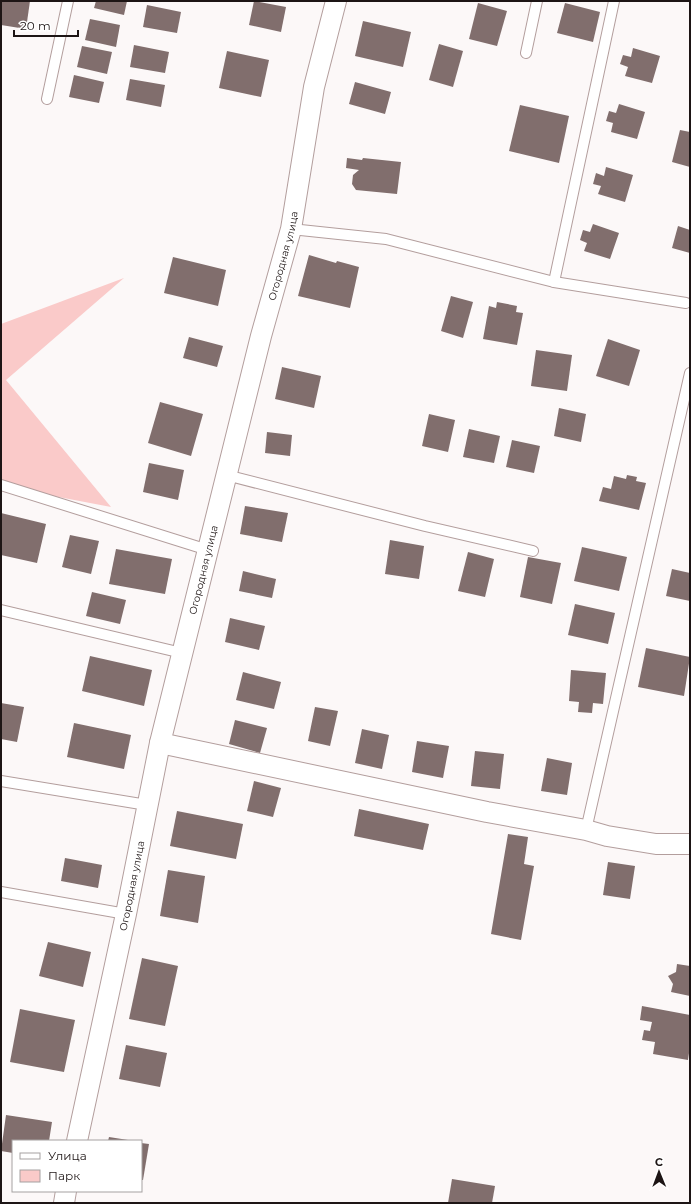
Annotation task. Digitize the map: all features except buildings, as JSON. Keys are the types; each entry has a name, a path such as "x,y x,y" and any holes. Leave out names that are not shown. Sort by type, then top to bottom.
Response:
{"street":[{"name":"Огородная улица","path":"77,1140 126,914 160,742 261,336 291,229 314,88 336,1"},
{"path":"160,742 479,810 586,830 607,836 656,844 690,844"},
{"path":"64,1203 66,1192"}],"lane":[{"path":"47,99 68,1"},
{"path":"526,53 537,1"},
{"path":"554,282 614,1"},
{"path":"291,229 386,239 554,282 686,303"},
{"path":"586,830 690,373"},
{"path":"226,475 425,526 533,551"},
{"path":"1,485 208,550"},
{"path":"1,610 182,653"},
{"path":"1,781 147,805"},
{"path":"1,892 126,914"}],"green space":[{"path":"124,278 6,380 111,507 1,486 1,324"}]}
